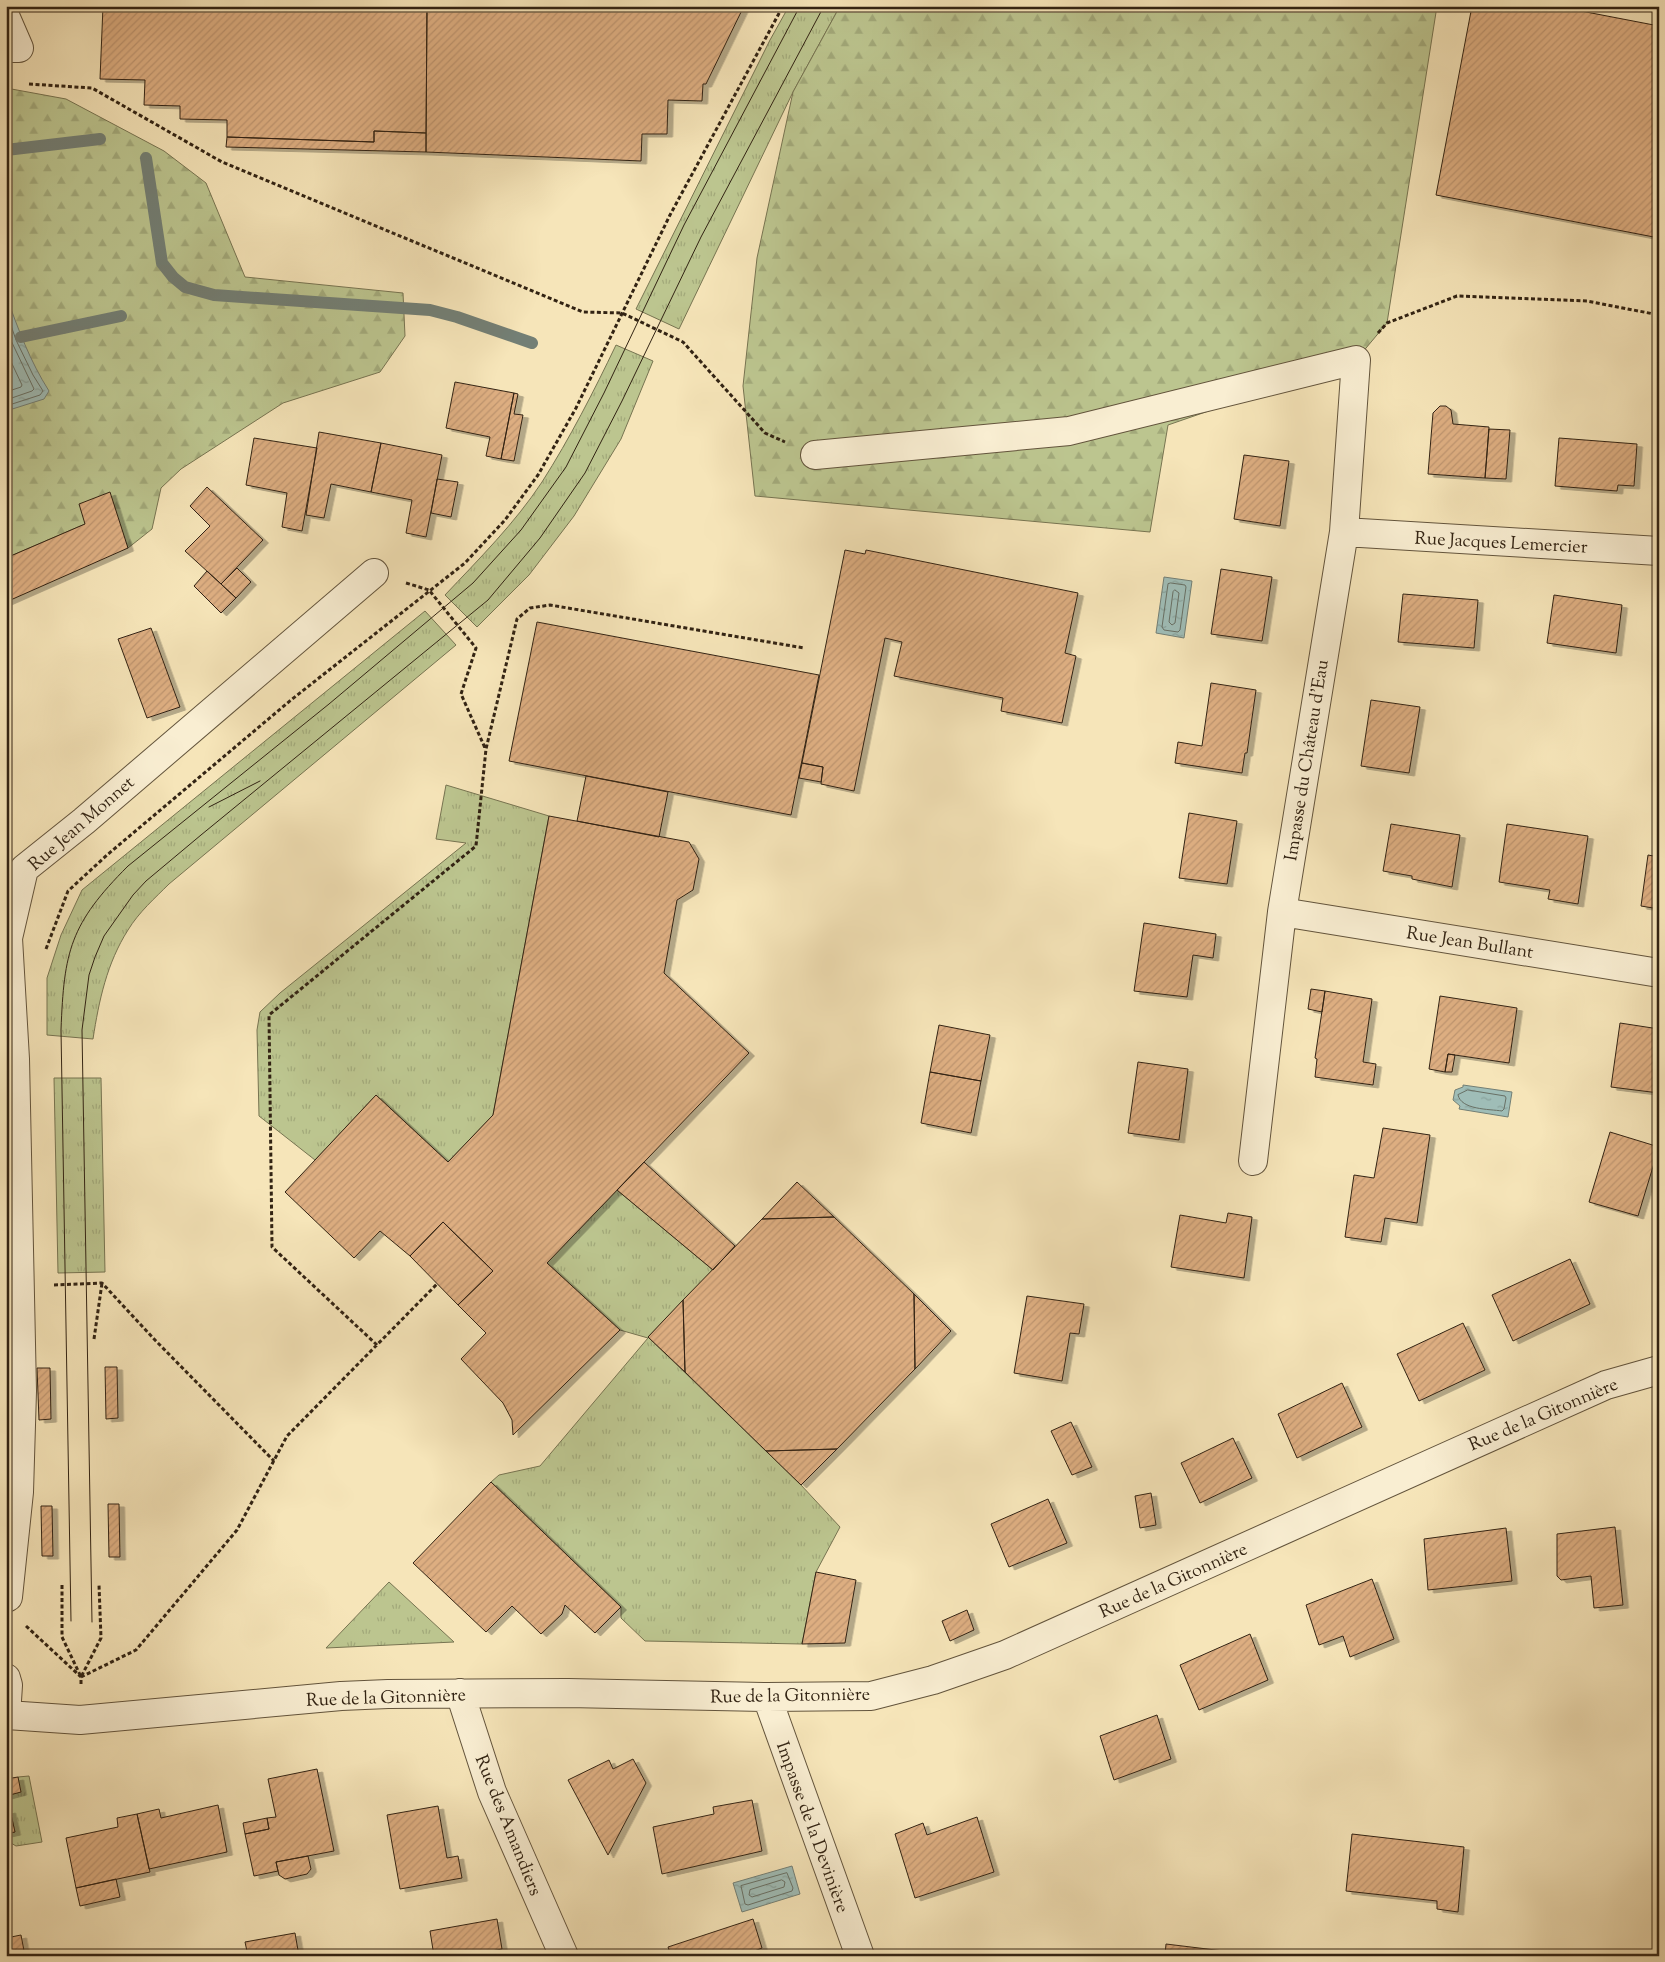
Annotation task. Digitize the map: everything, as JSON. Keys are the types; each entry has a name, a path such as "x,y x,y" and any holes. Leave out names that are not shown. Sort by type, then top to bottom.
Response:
{"street":[{"path":"6,18 18,48 6,48"},
{"path":"815,455 1069,431 1356,360"},
{"name":"Impasse du Château d'Eau","path":"1253,1161 1282,912 1344,532 1356,360"},
{"name":"Rue Jacques Lemercier","path":"1344,532 1659,551"},
{"name":"Rue Jean Monnet","path":"13,1609 8,1596 19,1492 22,1391 15,1059 8,938 15,867 374,572"},
{"name":"Rue Jean Bullant","path":"1282,912 1659,973"},
{"name":"Rue de la Gitonnière","path":"7,1715 80,1720 341,1696 460,1693 767,1697 871,1696 933,1680 1005,1655 1606,1385 1659,1370"},
{"path":"6,1678 8,1685 7,1715"},
{"name":"Rue des Amandiers","path":"460,1693 492,1792 564,1956"},
{"name":"Impasse de la Devinière","path":"767,1697 860,1956"}],"path":[{"path":"45,951 68,891 107,855 284,706 472,556 505,520 538,475 576,408 670,215 783,6"},
{"path":"25,84 92,88 222,162 583,312 622,313 683,342 765,433 815,455"},
{"path":"1356,360 1387,323 1457,296 1587,301 1659,315"},
{"path":"374,572 429,590 476,648 461,694 486,749"},
{"path":"376,1346 272,1248 269,1015 476,846 486,749 517,619 530,608 550,605 804,648"},
{"path":"20,1286 102,1283 274,1461"},
{"path":"94,1339 102,1283"},
{"path":"81,1677 136,1650 237,1530 287,1436 437,1284"},
{"path":"62,1585 62,1637 81,1677"},
{"path":"80,1720 81,1677 101,1638 99,1585"},
{"path":"13,1609 81,1677"}],"green space":[{"path":"789,6 840,6 793,92 679,329 636,309 770,40"},
{"path":"840,6 1437,6 1387,323 1356,360 1168,425 1150,532 755,496 743,386 757,258 793,92"},
{"path":"6,88 66,99 164,151 206,183 245,277 403,293 405,336 380,372 283,403 181,469 161,488 152,529 128,548 85,524 6,558"},
{"path":"616,345 653,361 621,439 574,516 529,575 477,627 445,595 484,554 542,482 581,414"},
{"path":"425,611 456,645 169,884 147,906 128,930 109,969 101,996 93,1039 47,1035 47,978 61,935 82,890"},
{"path":"446,785 549,816 493,1115 448,1162 376,1095 315,1160 259,1116 257,1030 260,1012 280,993 466,843 436,839"},
{"path":"54,1078 101,1078 105,1272 58,1273"},
{"path":"617,1190 713,1270 648,1337 801,1485 840,1527 816,1572 802,1644 645,1641 621,1618 621,1607 491,1482 499,1475 540,1466 648,1338 620,1330 547,1263"},
{"path":"389,1582 454,1642 326,1648"},
{"path":"29,1776 42,1842 16,1846 6,1840 6,1834 15,1832 10,1810 6,1811 6,1796 20,1792 18,1777"}],"water":[{"path":"6,295 25,344 49,391 44,399 6,411"},
{"path":"1164,577 1192,581 1184,638 1156,633"},
{"path":"1463,1085 1512,1092 1508,1117 1459,1109 1460,1106 1453,1100 1455,1090 1463,1087"},
{"path":"792,1866 800,1894 742,1912 733,1883"}],"building":[{"path":"103,6 427,6 426,133 374,131 374,142 227,137 227,120 180,119 180,106 144,105 145,80 100,79"},
{"path":"427,6 744,6 706,84 703,84 702,101 668,100 667,134 642,134 641,161 426,152"},
{"path":"1472,6 1555,6 1659,26 1659,238 1436,195"},
{"path":"374,131 426,133 426,152 226,147 227,137 374,142"},
{"path":"455,382 514,393 501,459 486,456 490,437 446,428"},
{"path":"514,393 518,394 514,414 523,415 514,461 501,459"},
{"path":"1440,406 1446,406 1451,410 1453,424 1489,427 1485,478 1428,474 1433,413"},
{"path":"1489,429 1510,430 1506,479 1485,478"},
{"path":"319,432 381,443 371,492 331,484 324,518 306,515"},
{"path":"254,438 317,448 302,531 282,527 287,493 246,485"},
{"path":"1559,438 1637,444 1634,486 1618,485 1617,491 1555,486"},
{"path":"381,443 442,455 426,537 406,533 412,500 371,492"},
{"path":"1244,455 1289,461 1280,526 1234,519"},
{"path":"437,479 458,482 451,517 431,513"},
{"path":"207,487 263,540 221,584 185,551 210,526 190,506"},
{"path":"110,492 128,548 6,602 6,558 85,524 79,504"},
{"path":"845,550 865,554 866,550 1078,593 1065,653 1076,656 1062,723 1001,711 1003,698 894,676 902,642 885,638 854,791 821,784 823,767 802,763"},
{"path":"237,568 251,582 236,598 221,584"},
{"path":"1221,569 1272,577 1262,641 1211,634"},
{"path":"207,571 236,598 221,613 194,586"},
{"path":"1403,594 1478,600 1474,648 1398,642"},
{"path":"1554,595 1622,605 1616,653 1547,643"},
{"path":"537,622 819,675 791,815 509,761"},
{"path":"151,628 180,707 147,718 118,639"},
{"path":"1211,683 1256,690 1247,753 1245,753 1242,773 1175,763 1178,742 1202,746"},
{"path":"1371,700 1420,707 1409,773 1361,766"},
{"path":"802,763 823,767 821,782 799,778"},
{"path":"586,776 668,792 659,837 577,821"},
{"path":"1189,813 1237,821 1227,884 1179,878"},
{"path":"549,816 689,842 699,859 693,890 677,900 664,973 749,1053 547,1263 620,1330 513,1435 512,1420 503,1403 461,1359 486,1333 458,1305 493,1271 443,1222 410,1256 380,1231 354,1258 285,1192 376,1095 448,1162 493,1115"},
{"path":"1391,824 1460,835 1452,887 1412,879 1412,876 1383,871"},
{"path":"1507,824 1588,836 1578,904 1548,899 1550,890 1499,882"},
{"path":"1648,855 1659,857 1659,909 1641,906"},
{"path":"1144,923 1216,934 1213,958 1193,955 1187,997 1134,991"},
{"path":"1311,989 1325,991 1322,1012 1308,1009"},
{"path":"1325,991 1372,999 1363,1062 1376,1064 1373,1085 1315,1077 1317,1059 1315,1058"},
{"path":"1440,996 1517,1008 1509,1063 1448,1054 1445,1072 1429,1069"},
{"path":"1620,1023 1659,1029 1659,1093 1611,1087"},
{"path":"939,1025 990,1035 981,1081 930,1072"},
{"path":"1448,1054 1455,1055 1452,1072 1445,1072"},
{"path":"1138,1062 1188,1069 1179,1140 1128,1133"},
{"path":"930,1072 981,1081 971,1133 921,1123"},
{"path":"1383,1128 1430,1135 1417,1223 1385,1218 1381,1242 1345,1237 1354,1175 1374,1178"},
{"path":"1610,1132 1659,1147 1638,1216 1589,1202"},
{"path":"644,1162 735,1246 713,1270 617,1190"},
{"path":"797,1182 834,1217 762,1219"},
{"path":"1228,1213 1252,1217 1244,1278 1171,1267 1180,1215 1226,1223"},
{"path":"834,1217 914,1294 915,1369 837,1449 766,1451 685,1372 683,1300 762,1219"},
{"path":"443,1222 493,1271 458,1305 410,1256"},
{"path":"1570,1259 1590,1304 1513,1341 1492,1295"},
{"path":"914,1294 951,1331 915,1369"},
{"path":"1027,1296 1084,1304 1079,1334 1070,1333 1062,1381 1014,1373"},
{"path":"683,1300 685,1372 648,1337"},
{"path":"1463,1323 1485,1370 1419,1401 1397,1354"},
{"path":"105,1367 117,1367 118,1418 106,1419"},
{"path":"37,1368 50,1368 51,1419 39,1420"},
{"path":"1342,1383 1362,1427 1297,1458 1278,1414"},
{"path":"1071,1422 1092,1467 1072,1475 1051,1431"},
{"path":"1233,1438 1252,1478 1200,1503 1181,1463"},
{"path":"837,1449 801,1485 766,1451"},
{"path":"491,1482 621,1607 595,1633 565,1605 562,1614 541,1634 512,1606 486,1632 413,1563"},
{"path":"1151,1493 1156,1525 1140,1528 1135,1496"},
{"path":"1048,1499 1067,1543 1009,1567 991,1524"},
{"path":"108,1504 119,1504 120,1557 109,1557"},
{"path":"41,1506 52,1506 53,1556 42,1556"},
{"path":"1615,1527 1623,1605 1594,1608 1591,1576 1561,1580 1557,1576 1557,1534"},
{"path":"1506,1528 1512,1581 1428,1590 1424,1539"},
{"path":"816,1572 856,1580 845,1643 802,1644"},
{"path":"1372,1579 1394,1639 1350,1657 1343,1636 1319,1645 1306,1605"},
{"path":"967,1610 974,1630 950,1641 942,1621"},
{"path":"1250,1634 1268,1680 1199,1710 1180,1665"},
{"path":"1157,1715 1171,1759 1114,1780 1100,1736"},
{"path":"633,1759 646,1783 608,1855 568,1780 609,1760 613,1769"},
{"path":"317,1769 334,1851 276,1862 278,1871 254,1876 245,1834 269,1829 267,1818 276,1817 268,1779"},
{"path":"18,1777 21,1792 6,1796 6,1779"},
{"path":"752,1800 762,1851 662,1874 653,1827 714,1814 713,1807"},
{"path":"218,1805 227,1852 149,1869 137,1814 159,1809 161,1818"},
{"path":"438,1806 447,1858 458,1856 462,1878 400,1889 387,1815"},
{"path":"10,1810 15,1832 6,1834 6,1811"},
{"path":"137,1814 150,1872 76,1888 66,1838 118,1827 117,1818"},
{"path":"977,1817 994,1872 915,1898 895,1834 923,1823 927,1835"},
{"path":"267,1818 269,1829 245,1834 243,1823"},
{"path":"1352,1834 1464,1847 1458,1912 1437,1909 1437,1901 1346,1891"},
{"path":"308,1856 311,1869 307,1874 285,1879 279,1875 276,1862"},
{"path":"116,1879 120,1897 80,1906 76,1888"},
{"path":"497,1919 502,1949 486,1952 487,1956 434,1956 430,1931"},
{"path":"753,1919 762,1948 742,1956 671,1956 668,1947"},
{"path":"295,1933 299,1956 248,1956 245,1942"},
{"path":"21,1935 25,1956 6,1956 6,1938"},
{"path":"1166,1944 1240,1953 1240,1956 1142,1956 1142,1951 1165,1955"}],"waterway":[{"path":"6,150 100,139"},
{"path":"146,158 162,263 173,277 185,287 214,295 430,310 457,317 532,343"},
{"path":"21,337 121,316"}],"tram line":[{"path":"71,1621 61,1030 65,979 68,959 74,940 93,905 128,866 329,704 473,583 521,530 566,467 604,393 684,225 800,6"},
{"path":"92,1622 82,1030 89,975 104,936 133,895 146,881 488,600 540,538 585,473 701,237 824,6"},
{"path":"209,807 260,781"}]}
